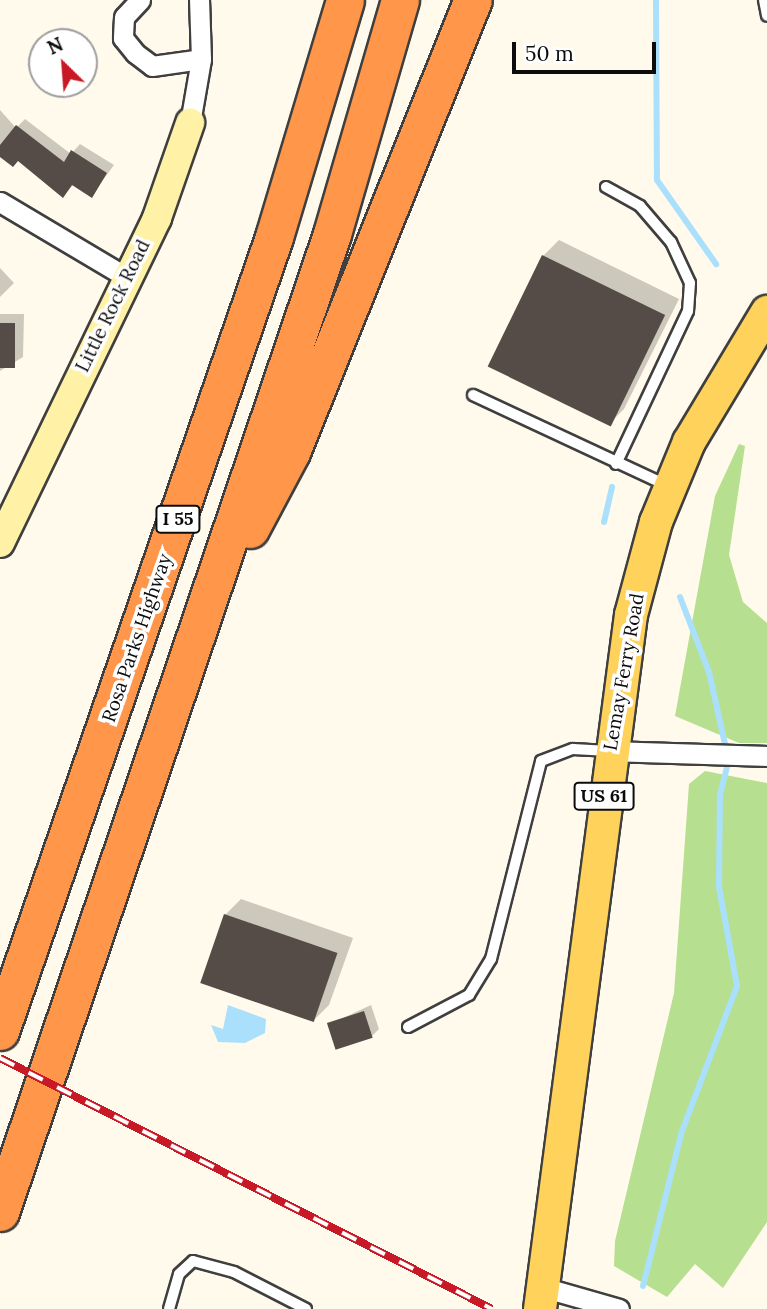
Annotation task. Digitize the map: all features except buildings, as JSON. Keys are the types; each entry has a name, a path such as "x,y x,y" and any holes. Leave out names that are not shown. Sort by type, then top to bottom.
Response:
{"highway":[{"name":"I 55","path":"0,1212 331,234 400,0"},
{"path":"194,635 291,452 472,0"},
{"name":"Rosa Parks Highway","path":"0,1031 266,263 345,1"}],"main road":[{"name":"Lemay Ferry Road","path":"541,1298 610,751 631,615 670,487 713,397 767,312"}],"street":[{"path":"140,0 124,18 123,38 135,53 152,66 201,59"},
{"name":"Little Rock Road","path":"1,537 128,278 190,123 201,59 199,0"},
{"path":"0,202 128,278"},
{"path":"610,751 767,756"},
{"path":"541,1298 619,1309"}],"lane":[{"path":"764,0 767,16"},
{"path":"606,187 640,206 671,242 690,283 688,311 616,464"},
{"path":"473,395 670,487"},
{"path":"408,1027 469,995 491,959 541,761 573,749 610,751"},
{"path":"169,1309 179,1274 193,1261 234,1272 306,1309"}],"green space":[{"path":"739,444 745,446 729,555 743,602 767,623 767,743 739,743 675,716 715,496"},
{"path":"705,771 767,783 767,1222 723,1288 695,1264 667,1297 614,1266 615,1241 674,993 689,784"}],"water":[{"path":"228,1005 266,1019 265,1033 245,1043 218,1042 211,1025 223,1029"}],"waterway":[{"path":"656,0 657,180 716,264"},
{"path":"604,522 612,487"},
{"path":"680,597 709,672 725,744"},
{"path":"643,1286 682,1131 737,986 719,887 720,795 727,767"}],"railway":[{"path":"0,1058 492,1309"}]}
